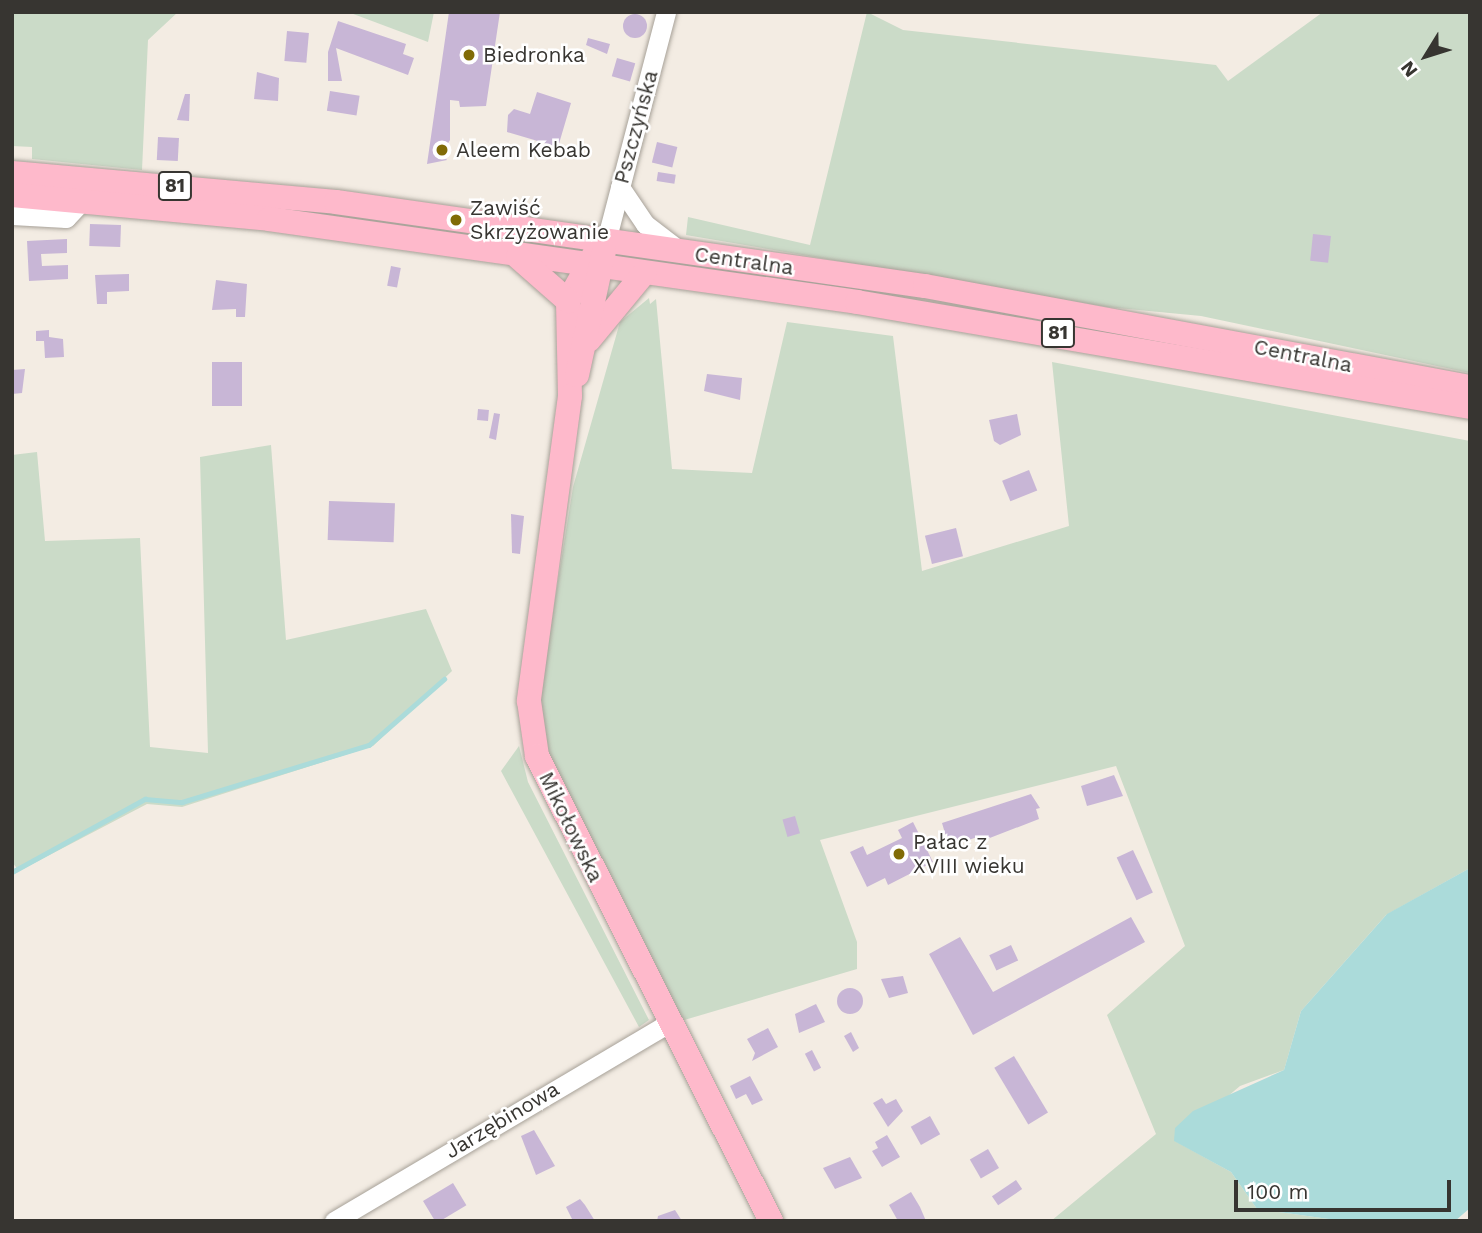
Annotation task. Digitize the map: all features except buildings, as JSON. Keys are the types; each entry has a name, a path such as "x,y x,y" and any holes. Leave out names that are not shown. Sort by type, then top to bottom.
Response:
{"main road":[{"name":"Centralna","path":"12,173 337,202 681,252 1068,309 1470,387"},
{"name":"Centralna","path":"12,195 269,219 1005,324 1470,407"},
{"name":"Mikołowska","path":"606,241 594,266 568,301 570,396 530,701 531,727 537,756 556,800 771,1221"},
{"path":"514,255 568,301"},
{"name":"Mikołowska","path":"570,396 588,341 594,266"},
{"path":"588,341 644,273"}],"street":[{"name":"Pszczyńska","path":"606,241 666,12"},
{"path":"620,187 645,224 681,252"},
{"path":"12,215 66,218 82,201"},
{"name":"Jarzębinowa","path":"334,1221 671,1022"}],"green space":[{"path":"12,12 178,12 148,40 142,170 32,159 32,147 12,146"},
{"path":"348,12 434,12 428,42"},
{"path":"867,12 903,30 1216,65 1228,81 1323,12 1470,12 1470,373 1201,316 1107,307 686,235 688,217 810,245"},
{"path":"649,298 650,304 656,299 672,469 752,473 787,322 893,336 922,571 1069,526 1052,362 1470,441 1470,868 1386,915 1301,1011 1284,1070 1240,1086 1175,1141 1231,1172 1257,1209 1343,1221 1051,1221 1156,1134 1107,1015 1185,946 1116,766 820,840 857,942 857,969 664,1026 543,761 539,700 573,487 620,322"},
{"path":"271,445 286,640 426,609 452,671 373,746 182,807 147,804 19,871 12,862 12,455 37,452 45,541 140,538 150,747 208,753 200,457"},
{"path":"519,746 528,782 649,1020 639,1027 501,771"}],"water":[{"path":"1470,868 1470,1208 1455,1221 1343,1221 1257,1209 1231,1172 1174,1141 1175,1128 1193,1111 1284,1070 1301,1011 1387,914"}],"waterway":[{"path":"12,872 145,799 182,802 369,745 444,679"}],"place":[{"name":"Biedronka","path":"469,55"},
{"name":"Aleem Kebab","path":"442,150"},
{"name":"Zawiść Skrzyżowanie","path":"456,220"},
{"name":"Pałac z XVIII wieku","path":"899,854"}]}
